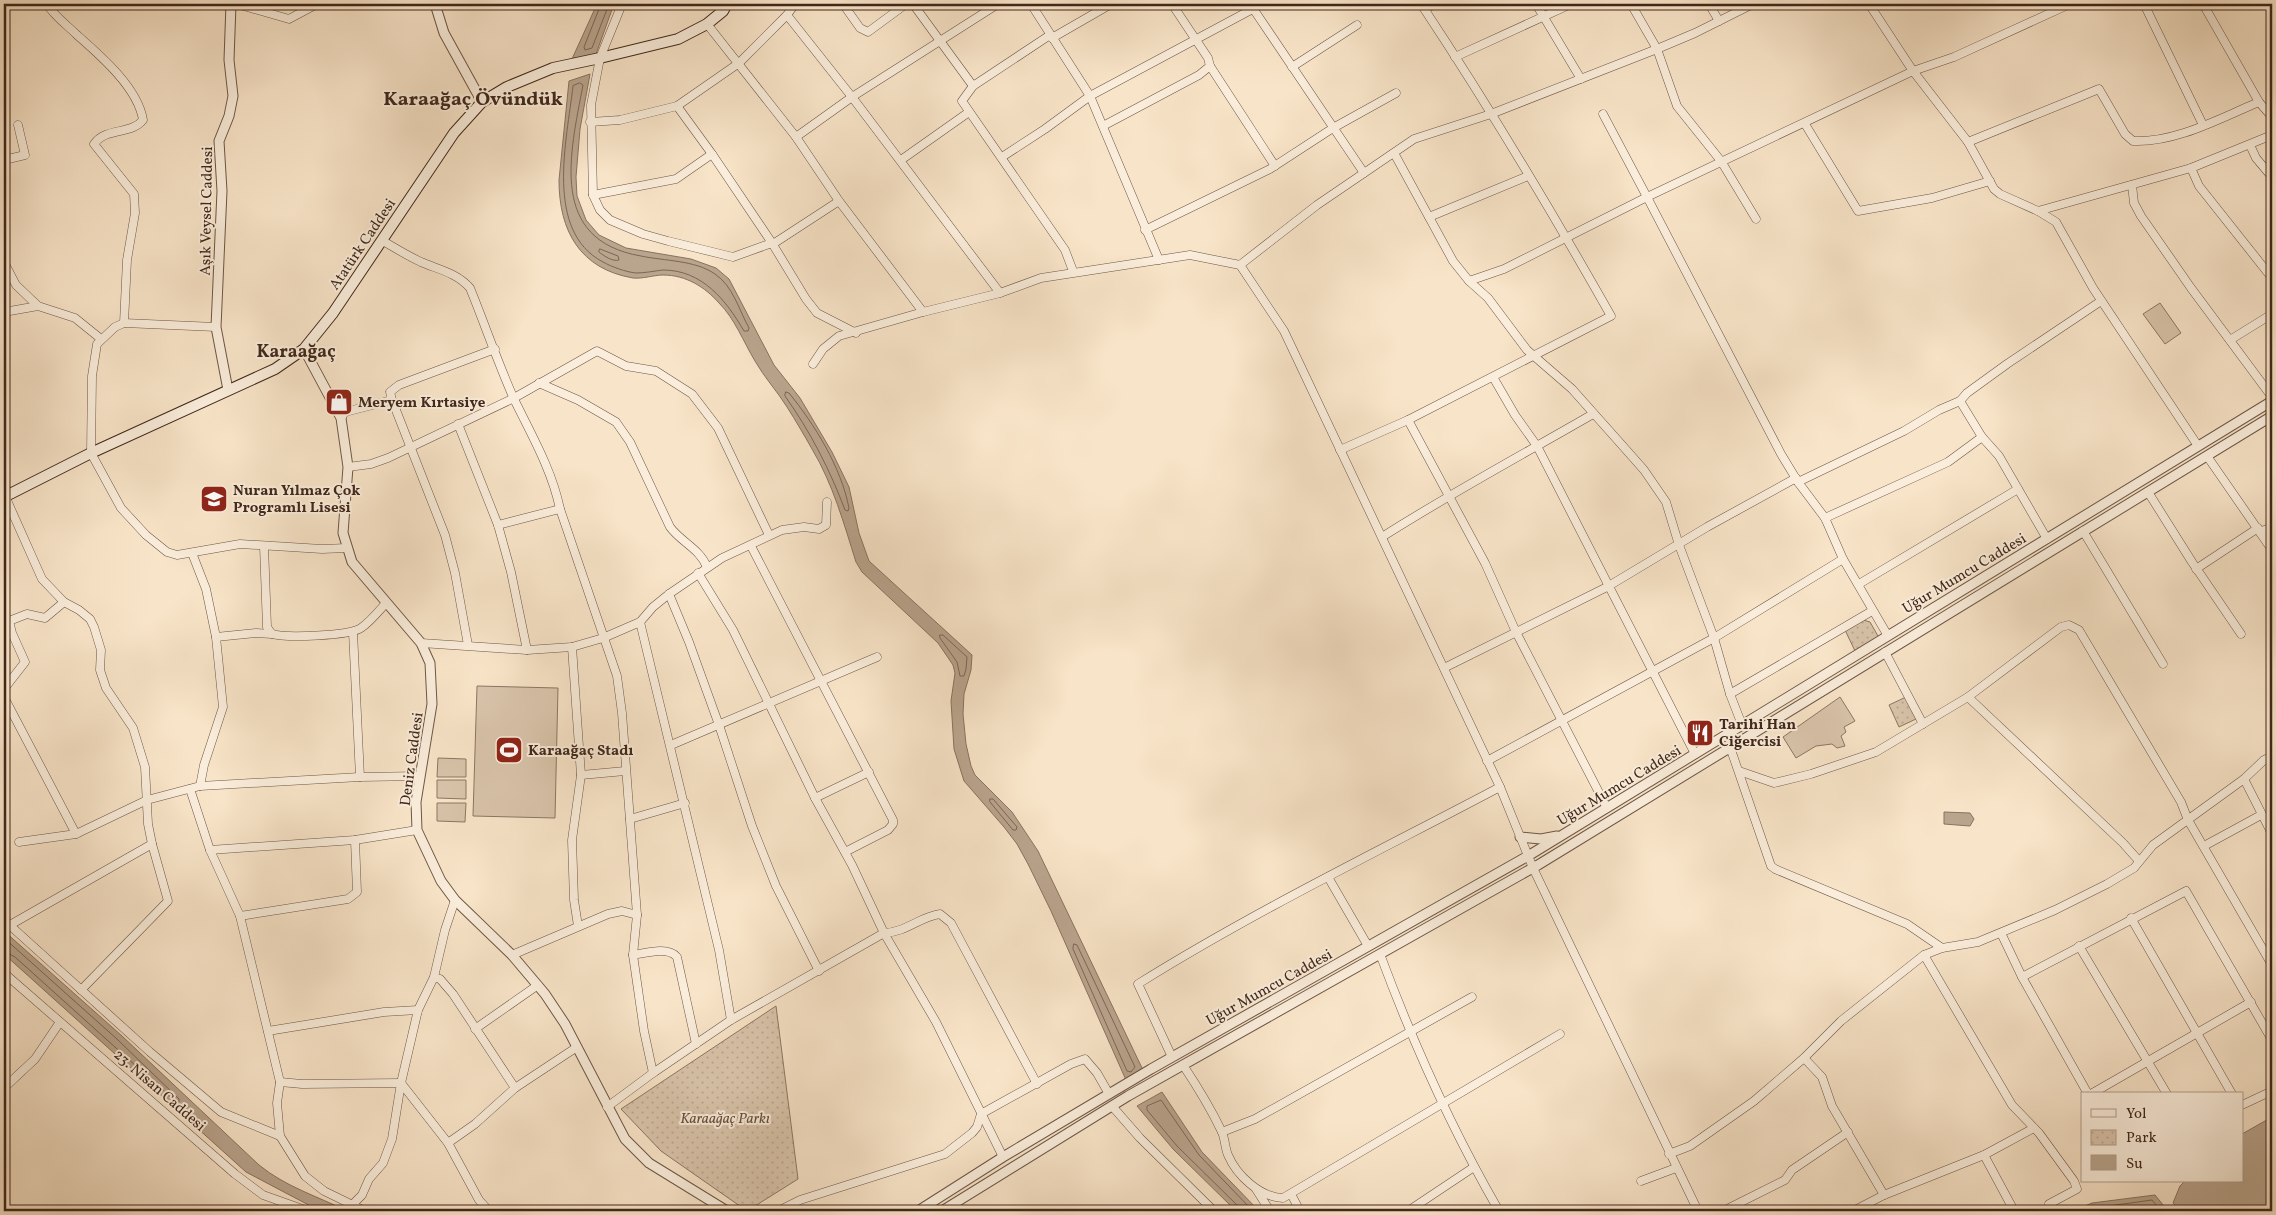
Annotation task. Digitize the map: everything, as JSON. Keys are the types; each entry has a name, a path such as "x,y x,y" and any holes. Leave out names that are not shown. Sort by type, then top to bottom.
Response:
{"main road":[{"name":"Atatürk Caddesi","path":"4,496 91,453 275,369 304,349 333,313 383,241 454,133 482,102 507,87 553,68 678,38 707,24 723,11 727,4"}],"street":[{"path":"47,4 62,21 102,57 141,106 143,120 139,126 109,133 98,138 94,144 134,194 135,213 127,260 124,323"},
{"name":"Aşık Veysel Caddesi","path":"228,390 216,327 222,191 220,142 229,116 233,96 229,60 231,4"},
{"path":"237,4 289,19 317,4"},
{"path":"435,4 444,33 482,102"},
{"path":"622,4 600,58 591,105 590,122 593,195 600,210 610,220 642,234 733,257 773,244 839,201"},
{"path":"590,122 620,120 677,106 739,63 787,15 795,4"},
{"path":"843,4 860,28 868,32 906,4"},
{"path":"913,4 973,86"},
{"path":"796,137 852,96 998,4"},
{"path":"1031,4 1090,96 1159,260"},
{"path":"1073,272 1065,250 962,101 973,86 1051,36 1111,4"},
{"path":"1172,4 1275,166"},
{"path":"1002,157 1090,96 1196,40 1252,6 1262,4"},
{"path":"1340,450 1408,420 1611,316 1567,239 1423,6 1435,4"},
{"path":"1536,4 1581,79"},
{"path":"1455,57 1572,4"},
{"path":"1631,4 1657,49 1677,106 1690,125 1721,161 1756,219"},
{"path":"1709,4 1719,21"},
{"path":"1240,266 1317,205 1414,139 1491,114 1657,49 1753,4"},
{"path":"1869,4 1913,71 1968,142 1990,181 2000,194 2038,210 2056,222 2101,300 2198,446"},
{"path":"1469,280 1504,269 1721,161 1804,124 1913,71 1954,57 2070,4"},
{"path":"2149,4 2145,6 2203,125"},
{"path":"2203,4 2259,102 2272,117"},
{"path":"1252,6 1364,173"},
{"path":"787,15 852,96 1000,293"},
{"path":"707,24 796,137 839,201 923,312"},
{"path":"1292,67 1357,25"},
{"path":"1103,126 1199,75 1210,66"},
{"path":"1968,142 2099,89 2125,134 2133,141 2147,142 2186,132 2259,102"},
{"path":"1145,230 1275,166 1333,128 1396,93"},
{"path":"677,106 773,244 806,299 817,312 856,333"},
{"path":"901,160 969,112"},
{"path":"1603,114 1687,272 1741,380 1797,480 1825,518 1843,559 1888,636"},
{"path":"1804,124 1858,211 1932,198 1990,181"},
{"path":"4,160 25,156 18,125"},
{"path":"2038,210 2191,168 2250,145 2272,134"},
{"path":"2250,145 2256,158 2272,177"},
{"path":"1394,153 1453,260 1469,280 1488,298 1534,357 1572,389 1644,470 1666,502 1679,545 1714,638 1730,694 1748,736"},
{"path":"593,195 676,178 712,154"},
{"path":"2191,168 2199,186 2272,278"},
{"path":"1429,218 1528,176"},
{"path":"2132,185 2134,203 2141,216 2191,288 2272,397"},
{"path":"383,241 420,261 462,279 470,288 514,398 531,430 556,492 560,509 617,676 622,713 637,915 633,955 644,1031 653,1073"},
{"path":"813,364 823,349 839,336 856,333 923,312 1000,293 1041,278 1190,255 1240,266 1284,331 1488,761 1533,868 1698,1211"},
{"path":"4,262 16,285 38,306 75,318 101,339"},
{"path":"1444,668 1607,587 1707,527 1797,480 1904,431 1939,410 1960,401 1999,370 2101,300"},
{"path":"4,312 38,306"},
{"path":"2230,340 2272,314"},
{"path":"216,327 124,323 97,344 92,376 91,453 121,508 146,535 167,552 177,555 240,544 322,549 347,548"},
{"name":"Deniz Caddesi","path":"304,349 341,418 348,467 343,533 352,562 420,643 430,663 432,704 416,802 417,830 441,880 455,900 512,955 538,985 565,1024 625,1139 649,1162 727,1211"},
{"path":"468,645 455,573 445,535 390,392 400,385 495,349"},
{"path":"348,467 371,464 412,446 514,398 597,351 626,366 656,371 692,394 718,428 769,535"},
{"path":"1494,377 1537,446 1607,587 1653,671 1695,754"},
{"path":"539,383 578,400 616,422 630,442 670,527 678,538 703,557 707,567"},
{"path":"341,418 345,412 392,400"},
{"path":"1960,401 1982,438 1999,456 2047,539"},
{"name":"Uğur Mumcu Caddesi","path":"918,1211 1151,1069 1528,856 2272,401"},
{"path":"1382,537 1448,495 1593,414"},
{"name":"Uğur Mumcu Caddesi","path":"942,1211 1157,1079 1533,868 2272,416"},
{"path":"1408,420 1485,563 1516,632 1607,808"},
{"path":"458,424 498,526 511,572 528,650"},
{"path":"1825,518 1948,462 1982,438"},
{"path":"2207,456 2272,550"},
{"path":"1859,584 2018,489"},
{"path":"2148,492 2241,634"},
{"path":"4,496 42,579 64,602 79,610 90,619 94,626 101,650 100,670 106,688 133,728 139,743 145,767 148,824 168,901 82,990"},
{"path":"420,643 528,650 572,647 603,638 640,622 653,607 669,594 698,572 722,558 751,546 769,535 804,526 819,529 826,525 827,502"},
{"path":"498,526 560,509"},
{"path":"2196,568 2259,530 2272,527"},
{"path":"2083,532 2163,664"},
{"path":"264,546 267,627 272,634"},
{"path":"751,546 893,820 888,830 846,852"},
{"path":"192,553 206,589 216,637 223,707 204,765 200,786"},
{"path":"1488,761 1714,638 1843,559"},
{"path":"698,572 733,630 816,798 846,852 884,934 936,1022 1004,1157"},
{"path":"669,594 690,642 752,826 776,886 797,924 819,971"},
{"path":"4,689 25,662 12,633 9,621 27,614 45,618 64,602"},
{"path":"216,637 256,634 353,632 361,628 386,603"},
{"path":"1730,694 1872,611"},
{"path":"640,622 719,950 731,1020"},
{"path":"1739,771 1774,783 1811,774 1876,752 1968,697 2061,627 2069,625 2076,628 2181,802 2188,820 2272,965"},
{"path":"353,632 360,777"},
{"path":"572,647 580,775 572,840 574,900 578,926"},
{"path":"1885,652 1923,724"},
{"path":"671,745 877,657"},
{"path":"4,697 76,834"},
{"path":"1968,697 2123,843 2139,861"},
{"path":"1723,737 1730,747 1739,771 1767,859 1771,866 1908,924 1942,948"},
{"path":"1669,1154 1690,1146 1754,1102 1804,1058 1841,1021 1924,955 1942,948 1978,942 2055,910 2107,884 2134,868 2152,846 2244,780 2264,760 2272,756"},
{"path":"580,775 625,771"},
{"path":"816,798 869,772"},
{"path":"20,842 76,834 147,800 200,786 360,777 420,776"},
{"path":"2244,780 2272,834"},
{"path":"1172,1057 1138,984 1177,960 1500,787"},
{"path":"190,789 210,850 240,916 280,1082 277,1103 280,1136 304,1176 324,1191 365,1211"},
{"path":"630,819 685,803"},
{"path":"2204,846 2261,815"},
{"path":"210,850 355,840 417,830"},
{"path":"1520,837 1541,839 1562,835"},
{"path":"240,916 348,899 357,892 355,840"},
{"path":"152,844 7,922 221,1112 280,1136"},
{"path":"1328,878 1368,946"},
{"path":"2022,977 2186,891 2272,1040"},
{"path":"353,1204 362,1195 369,1179 383,1163 392,1139 401,1083 418,1010 434,976 445,930 455,900"},
{"path":"512,955 578,926 622,911 637,915"},
{"path":"607,1107 731,1020 884,934 897,933 933,915 940,914 949,921 1037,1084"},
{"path":"2132,918 2231,1092"},
{"path":"2001,933 2022,977 2089,1092"},
{"path":"2079,946 2166,1092"},
{"path":"633,955 662,951 674,954 677,957 696,1044"},
{"path":"1380,954 1409,1032 1442,1105 1499,1211"},
{"path":"1924,955 2012,1105 2034,1128 2074,1181 2077,1189 2049,1204"},
{"name":"23. Nisan Caddesi","path":"4,973 235,1174 263,1195 308,1211"},
{"path":"434,976 452,994 515,1088"},
{"path":"475,1029 538,985"},
{"path":"1222,1132 1255,1119 1472,997"},
{"path":"2094,1092 2251,1002"},
{"path":"268,1031 384,1012 418,1010"},
{"path":"4,1088 35,1059 60,1022"},
{"path":"1256,1189 1275,1198 1283,1198 1291,1194 1560,1034"},
{"path":"448,1143 475,1124 515,1088 577,1047"},
{"path":"1804,1058 1822,1077 1832,1106 1884,1196"},
{"path":"778,1211 800,1200 946,1154 972,1133 977,1127 981,1114 1071,1064 1085,1059 1098,1073 1109,1094"},
{"path":"1183,1065 1222,1132 1228,1155 1238,1171 1256,1189 1270,1211"},
{"path":"280,1082 302,1084 401,1083"},
{"path":"401,1083 448,1143 478,1200 489,1211"},
{"path":"2244,1104 2272,1091"},
{"path":"1112,1106 1140,1138 1214,1211"},
{"path":"1853,1211 1884,1196 1984,1155 2034,1128"},
{"path":"1723,1211 1785,1180 1792,1170 1848,1132"},
{"path":"1984,1155 2012,1207 2010,1211"},
{"path":"1408,1211 1474,1167"},
{"path":"1641,1181 1676,1168"},
{"path":"1291,1194 1300,1211"}],"green space":[{"path":"2160,303 2181,333 2165,344 2143,314"},
{"path":"1863,620 1870,622 1878,636 1877,641 1856,653 1845,630"},
{"path":"477,686 558,688 555,818 473,816"},
{"path":"1840,697 1855,721 1844,727 1846,732 1841,736 1845,746 1837,748 1832,744 1816,746 1796,758 1783,737"},
{"path":"1906,697 1916,719 1899,727 1889,705"},
{"path":"438,758 466,759 466,777 437,777"},
{"path":"437,780 466,780 466,799 437,798"},
{"path":"437,803 466,803 465,822 437,821"},
{"name":"Karaağaç Parkı","path":"776,1006 798,1179 747,1211 661,1151 621,1109"}],"water":[{"path":"597,4 614,4 596,54 572,59"},
{"path":"590,74 580,129 576,177 577,196 586,220 599,235 626,248 691,259 716,268 729,279 774,365 800,398 832,452 849,487 859,533 869,561 972,655 971,670 964,694 963,714 966,744 971,766 975,775 1012,812 1038,851 1143,1070 1126,1080 1051,911 1028,864 1017,844 1004,827 964,781 954,749 951,701 955,673 953,665 938,643 862,572 856,562 837,504 819,462 787,407 759,367 730,316 708,292 687,280 663,275 633,278 599,266 576,245 568,231 563,216 559,180 569,81"},
{"path":"1944,812 1970,813 1974,819 1970,826 1944,824"},
{"path":"4,931 122,1036 259,1165 291,1185 347,1211 320,1211 246,1172 4,954"},
{"path":"1162,1092 1202,1152 1259,1211 1236,1211 1173,1149 1137,1106"},
{"path":"2272,1117 2272,1211 2181,1211 2173,1203 2180,1186 2184,1182 2244,1182 2244,1133"},
{"path":"2155,1195 2168,1211 2073,1211 2092,1203"}],"place":[{"name":"Meryem Kırtasiye","path":"339,402"},
{"name":"Nuran Yılmaz Çok Programlı Lisesi","path":"214,499"},
{"name":"Tarihi Han Ciğercisi","path":"1700,733"},
{"name":"Karaağaç Stadı","path":"509,750"}],"district":[{"name":"Karaağaç Övündük","path":"473,98"},
{"name":"Karaağaç","path":"296,351"}]}
